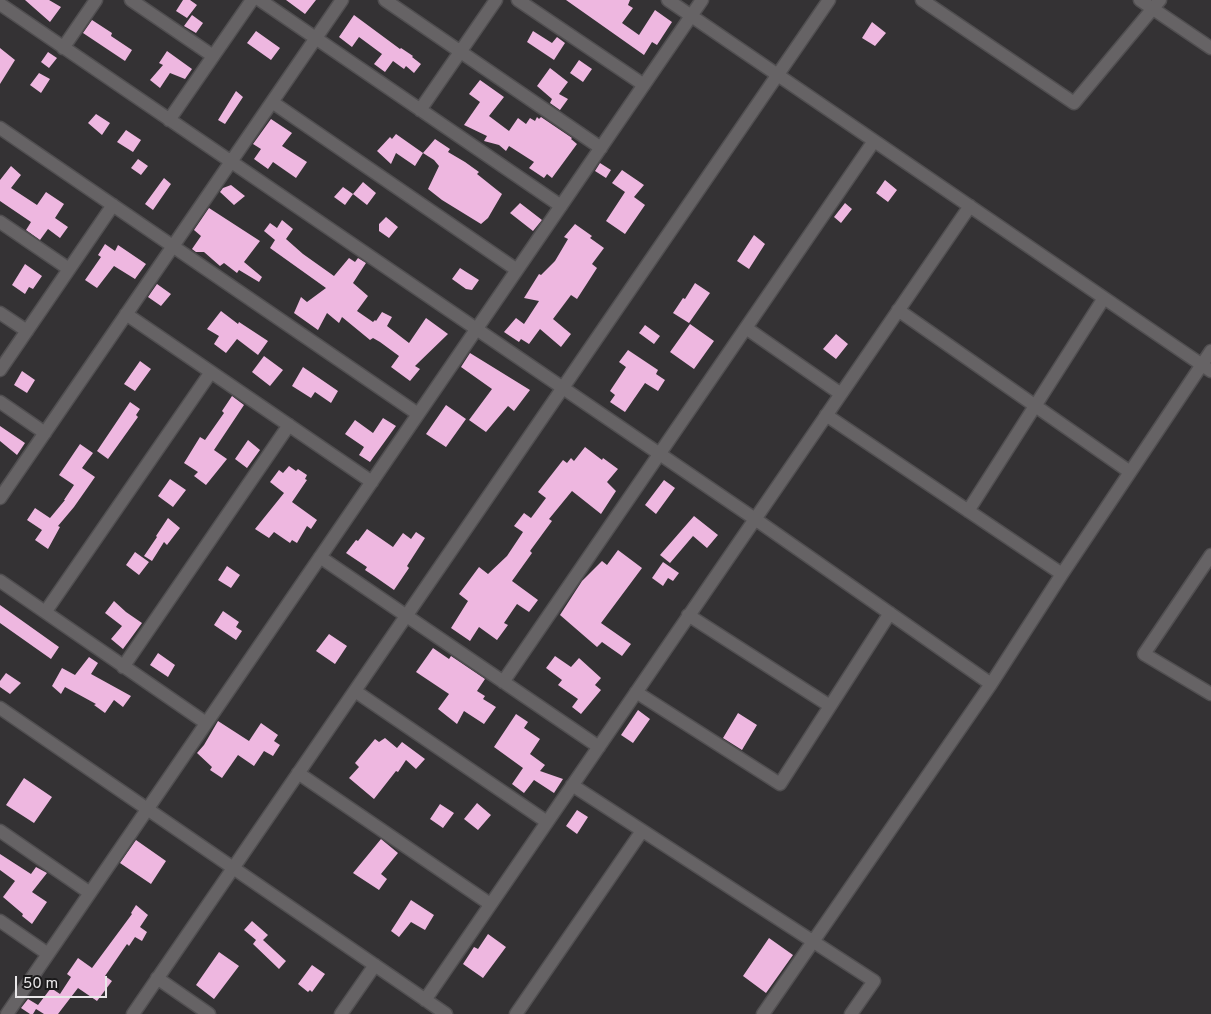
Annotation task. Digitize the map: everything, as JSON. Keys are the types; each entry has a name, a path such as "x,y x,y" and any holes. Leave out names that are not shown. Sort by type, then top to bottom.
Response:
{"street":[{"path":"2,0 0,4 63,48 755,519 991,684"},
{"path":"63,48 96,0"},
{"path":"131,0 213,56"},
{"path":"170,120 252,0"},
{"path":"260,0 561,206"},
{"path":"0,498 342,0"},
{"path":"385,0 601,148"},
{"path":"420,110 496,0"},
{"path":"518,0 644,85"},
{"path":"668,0 1206,368"},
{"path":"7,1014 702,0"},
{"path":"133,1014 828,0"},
{"path":"922,0 1074,103 1157,4"},
{"path":"1140,0 1157,4 1211,48"},
{"path":"272,102 517,270"},
{"path":"1,132 173,246 418,414"},
{"path":"503,682 874,141"},
{"path":"0,370 113,206"},
{"path":"425,1000 970,206"},
{"path":"0,222 69,269"},
{"path":"968,511 1104,298"},
{"path":"898,310 1130,472"},
{"path":"0,312 27,331"},
{"path":"126,314 372,482"},
{"path":"746,328 841,394"},
{"path":"763,1014 991,684 1130,472 1206,368 1211,351"},
{"path":"46,611 211,372"},
{"path":"0,402 45,432"},
{"path":"826,415 1062,574"},
{"path":"123,666 289,425"},
{"path":"1211,555 1144,654 1211,694"},
{"path":"320,557 598,747"},
{"path":"0,581 206,723"},
{"path":"636,692 780,784 890,613"},
{"path":"688,615 830,706"},
{"path":"355,691 547,822"},
{"path":"0,708 446,1014"},
{"path":"298,773 490,904"},
{"path":"572,785 874,981 851,1014"},
{"path":"516,1014 642,831"},
{"path":"0,832 90,893"},
{"path":"0,921 48,954"},
{"path":"341,1014 375,965"},
{"path":"158,978 210,1014"}],"building":[{"path":"25,0 49,0 61,7 50,22"},
{"path":"183,0 190,0 197,5 187,18 176,11"},
{"path":"286,0 316,0 305,14"},
{"path":"566,0 630,0 628,5 633,8 622,23 639,35 655,10 672,22 657,45 652,42 644,55"},
{"path":"192,15 203,23 196,33 184,26"},
{"path":"354,15 400,49 413,56 421,64 414,73 406,66 404,69 393,61 385,72 374,64 382,54 359,37 352,47 339,37"},
{"path":"92,20 112,33 111,36 132,50 125,61 83,33"},
{"path":"872,22 886,33 875,46 862,38"},
{"path":"256,31 280,48 271,60 247,43"},
{"path":"533,31 552,43 557,37 565,43 554,60 527,42"},
{"path":"0,48 15,60 0,84"},
{"path":"167,51 192,69 185,79 170,73 160,88 150,80 163,65 159,63"},
{"path":"48,52 57,58 49,68 41,62"},
{"path":"579,60 592,69 583,82 570,73"},
{"path":"550,68 568,82 559,94 568,99 560,110 550,103 552,99 537,86"},
{"path":"39,73 50,79 41,93 30,85"},
{"path":"480,80 504,97 489,116 509,131 518,118 526,124 530,118 535,121 537,117 539,119 541,117 572,138 577,144 552,178 547,174 544,178 529,168 534,162 509,146 506,151 499,145 484,141 487,136 464,125 480,102 469,94"},
{"path":"236,91 243,97 225,124 218,120"},
{"path":"96,114 110,123 102,135 88,123"},
{"path":"271,119 292,133 282,146 307,162 296,178 273,162 268,169 254,159 261,149 253,144"},
{"path":"126,130 141,140 133,152 117,142"},
{"path":"396,134 423,153 415,166 396,153 391,164 377,151 390,137 392,139"},
{"path":"435,139 450,149 448,152 479,172 477,174 502,194 488,218 481,224 428,189 439,166 434,160 423,153"},
{"path":"138,159 148,166 141,175 131,168"},
{"path":"600,163 611,170 606,178 595,171"},
{"path":"11,166 21,175 11,188 37,205 46,192 64,204 55,218 68,227 60,238 48,229 40,240 26,230 31,222 0,201 0,180"},
{"path":"622,170 644,185 634,197 645,205 625,234 606,221 625,192 612,183"},
{"path":"164,178 171,184 153,210 145,204"},
{"path":"885,180 897,190 888,202 876,193"},
{"path":"363,182 376,193 367,205 353,194"},
{"path":"231,185 245,196 234,205 220,192 223,188"},
{"path":"343,187 353,194 345,205 334,197"},
{"path":"520,203 542,220 533,231 510,213"},
{"path":"845,203 852,209 841,223 834,217"},
{"path":"209,208 260,241 244,262 262,277 259,282 239,270 237,273 224,263 220,266 204,252 196,252 192,249 201,236 194,230"},
{"path":"386,217 398,227 389,238 379,231 379,224"},
{"path":"282,220 293,229 286,239 303,254 334,276 349,258 355,262 358,258 366,263 353,283 368,296 357,311 373,322 376,321 382,312 392,317 387,326 409,343 426,318 448,334 415,366 420,369 410,381 391,367 399,356 373,338 370,340 342,317 339,323 327,313 318,330 294,313 301,297 307,302 326,288 270,248 275,240 264,231 270,223 277,228"},
{"path":"575,224 592,236 590,238 604,248 592,264 597,268 577,299 571,295 553,319 571,334 561,347 540,329 529,344 521,339 519,342 504,332 516,318 524,324 539,301 524,298 539,274 541,275 555,261 568,239 564,237"},
{"path":"754,235 765,244 749,269 737,261"},
{"path":"105,244 115,251 118,245 146,264 135,279 114,266 97,288 85,280 101,257 98,255"},
{"path":"25,264 42,276 33,289 29,287 25,294 12,285"},
{"path":"460,268 479,280 472,290 466,289 452,279"},
{"path":"695,283 710,293 689,323 673,313"},
{"path":"157,284 171,294 161,306 148,297"},
{"path":"221,311 238,324 239,322 268,341 258,355 237,339 226,353 214,344 219,336 207,329"},
{"path":"690,324 714,341 694,369 670,352"},
{"path":"645,325 660,336 654,344 639,333"},
{"path":"836,334 848,344 836,359 823,349"},
{"path":"628,350 658,370 656,374 665,380 658,391 645,383 625,412 610,402 615,395 610,391 626,367 619,362"},
{"path":"470,353 530,390 514,411 508,406 486,432 469,420 492,389 461,367"},
{"path":"264,356 283,370 270,386 252,372"},
{"path":"140,361 151,369 135,391 124,384"},
{"path":"303,367 338,391 331,403 315,392 311,398 292,386"},
{"path":"22,371 35,380 27,393 14,385"},
{"path":"232,396 244,405 214,450 227,459 206,485 194,476 198,472 184,463 200,437 205,440 224,413 222,411"},
{"path":"130,402 140,409 136,415 138,417 108,459 97,451"},
{"path":"446,405 466,419 446,447 426,434"},
{"path":"383,418 396,426 370,462 359,455 364,447 345,434 355,420 373,433"},
{"path":"0,426 25,443 17,455 0,441"},
{"path":"248,440 260,450 247,468 235,459"},
{"path":"80,444 93,453 82,468 95,477 58,526 60,527 48,549 35,540 42,530 27,520 35,508 50,518 65,500 74,485 59,475"},
{"path":"585,447 618,469 607,482 616,491 601,514 572,491 549,519 552,521 530,551 532,553 512,581 538,600 529,612 517,604 504,623 508,625 497,640 479,627 470,641 451,628 468,601 459,594 479,567 488,574 507,556 523,532 514,526 524,513 531,518 546,498 538,492 563,460 567,463 571,458 574,461"},
{"path":"289,466 307,475 305,479 307,480 292,502 317,520 311,529 307,526 297,543 292,540 290,543 274,532 269,538 255,529 284,493 270,482 279,470 283,473"},
{"path":"170,479 186,490 173,507 158,496"},
{"path":"664,480 675,488 656,514 645,505"},
{"path":"694,516 718,535 707,548 693,536 670,563 660,555"},
{"path":"168,518 180,528 167,545 164,542 152,561 144,556"},
{"path":"367,529 393,547 403,533 411,539 416,532 425,538 407,566 409,568 394,590 365,570 367,567 346,553"},
{"path":"618,550 642,568 601,623 631,644 622,656 602,642 597,647 560,615 582,581 602,561 607,565"},
{"path":"135,552 149,562 139,575 126,565"},
{"path":"663,562 679,573 673,581 668,578 663,586 652,578"},
{"path":"227,566 240,575 231,588 218,580"},
{"path":"114,601 142,623 123,649 111,639 122,626 105,613"},
{"path":"0,605 59,647 51,659 0,623"},
{"path":"223,611 239,622 236,627 242,631 236,640 214,625"},
{"path":"329,634 347,646 335,664 316,651"},
{"path":"433,648 449,659 451,656 485,679 477,691 485,696 483,699 496,707 484,724 464,711 457,724 438,709 449,694 416,672"},
{"path":"158,653 175,665 168,677 150,665"},
{"path":"555,656 571,667 579,658 601,678 595,685 601,690 581,714 572,707 578,699 558,685 562,680 546,668"},
{"path":"89,657 98,663 91,674 131,696 123,707 114,700 105,713 94,705 96,704 65,687 61,694 52,686 62,668 75,675"},
{"path":"6,673 21,683 10,694 0,687 0,681"},
{"path":"638,710 650,719 633,743 621,735"},
{"path":"738,713 757,725 742,750 723,738"},
{"path":"516,714 528,722 524,728 540,739 530,754 545,765 540,771 563,779 554,793 534,780 524,793 512,784 523,768 494,747"},
{"path":"218,721 249,741 261,723 278,735 274,741 280,745 273,756 264,751 254,766 238,755 222,778 210,770 212,767 197,753"},
{"path":"385,738 397,748 402,742 425,759 416,769 406,760 374,799 349,778 359,767 355,763 375,739 379,742"},
{"path":"24,778 52,797 34,823 6,805"},
{"path":"477,803 491,815 478,830 464,819"},
{"path":"440,804 454,813 443,828 430,819"},
{"path":"577,810 588,817 577,834 566,826"},
{"path":"381,839 398,853 381,874 387,879 379,890 353,873"},
{"path":"136,840 166,861 151,884 120,863"},
{"path":"0,854 31,874 36,867 47,873 32,892 47,902 32,924 3,897 15,881 0,870"},
{"path":"411,900 434,915 425,930 411,922 399,937 391,931"},
{"path":"136,905 148,915 140,927 147,932 142,941 135,937 129,946 127,944 105,976 112,981 97,1001 78,988 58,1014 44,1014 36,1009 33,1014 30,1014 21,1008 28,999 38,1005 51,988 60,994 71,977 67,974 78,958 92,968 132,914"},
{"path":"252,921 268,935 263,940 286,961 279,969 253,944 256,940 244,930"},
{"path":"488,934 506,947 483,978 463,964 474,947 478,949"},
{"path":"769,938 793,955 766,993 743,976"},
{"path":"219,952 239,966 214,999 196,985"},
{"path":"312,965 325,974 312,992 310,990 308,992 298,984"}]}
